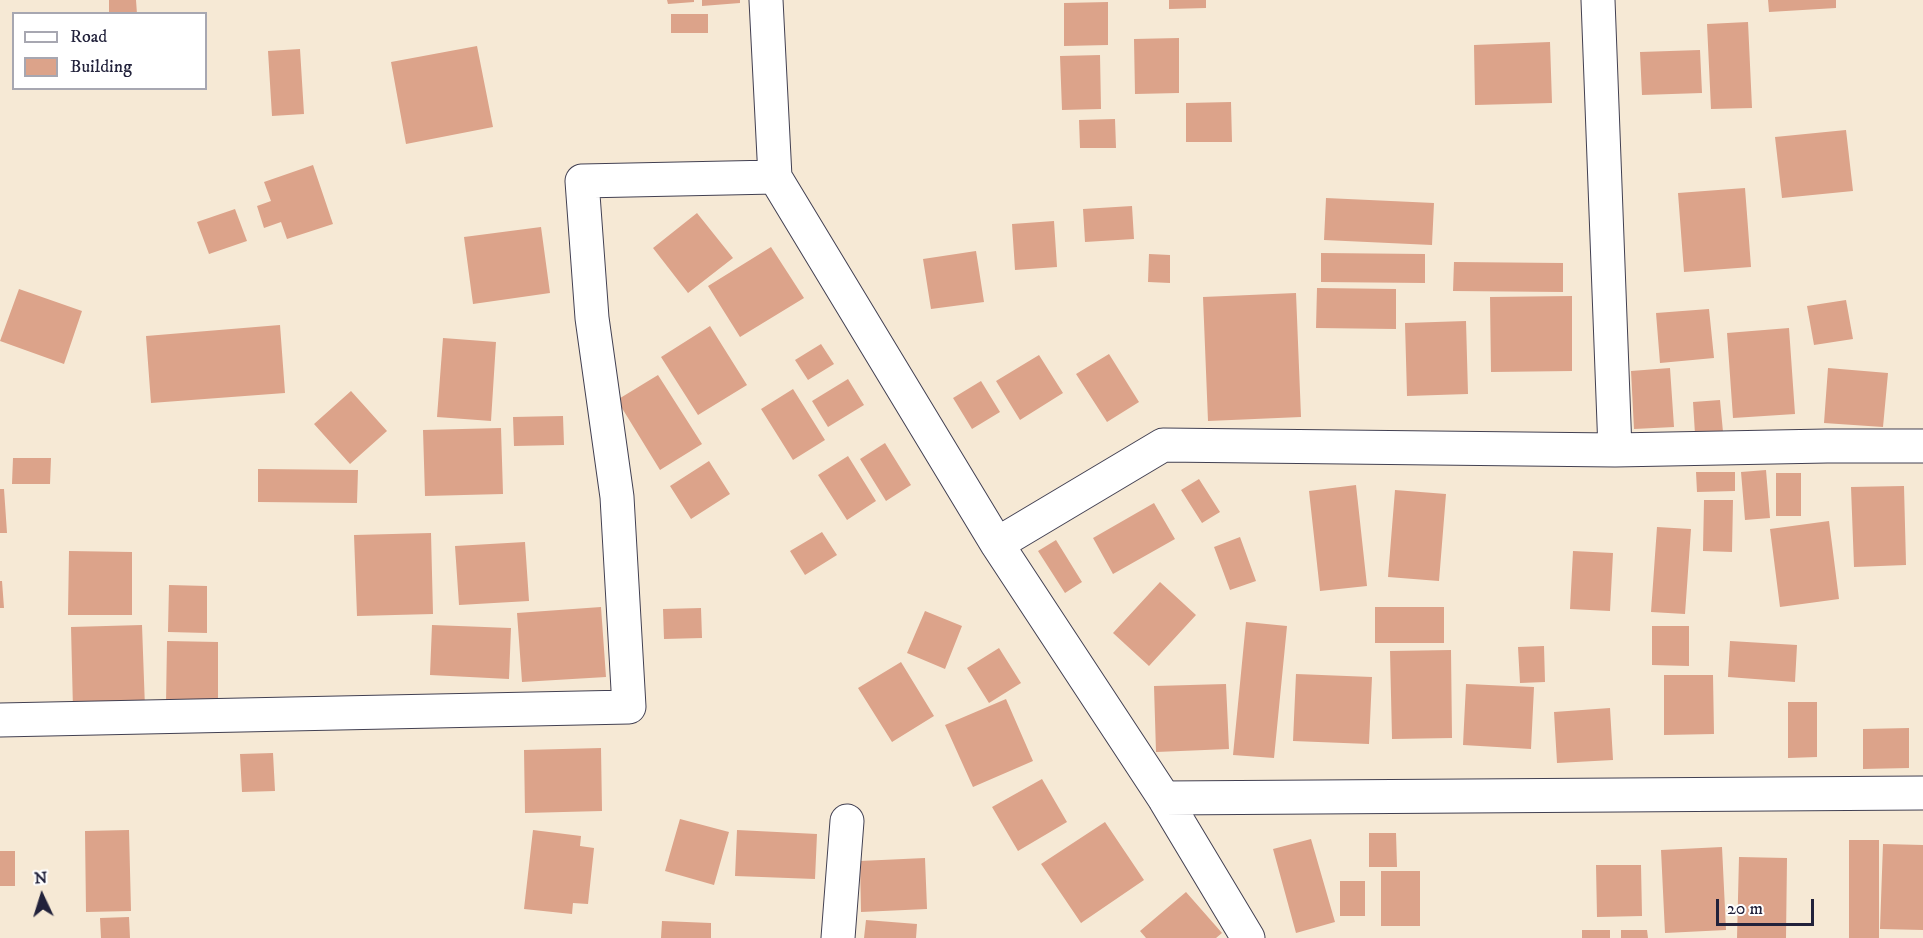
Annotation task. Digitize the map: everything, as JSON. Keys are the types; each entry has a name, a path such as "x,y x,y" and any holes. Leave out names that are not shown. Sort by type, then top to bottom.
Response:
{"street":[{"path":"766,0 775,177 997,544 1164,798 1248,938"},
{"path":"1598,0 1615,450"},
{"path":"0,720 629,707 617,497 592,318 582,182 775,177"},
{"path":"997,544 1163,445 1615,450 1923,446"},
{"path":"1164,798 1923,793"},
{"path":"838,938 847,821"}],"building":[{"path":"109,0 136,0 137,12 109,12"},
{"path":"667,0 694,0 694,2 668,4"},
{"path":"702,0 740,0 740,3 702,6"},
{"path":"1169,0 1206,0 1206,8 1169,9"},
{"path":"1768,0 1836,0 1836,8 1769,12"},
{"path":"1108,2 1108,45 1064,46 1064,3"},
{"path":"671,14 708,14 708,33 671,33"},
{"path":"1748,22 1752,108 1711,109 1707,24"},
{"path":"1179,38 1179,93 1135,94 1134,39"},
{"path":"1550,42 1552,103 1475,105 1474,45"},
{"path":"477,46 493,127 406,144 391,62"},
{"path":"300,49 304,114 272,116 268,51"},
{"path":"1700,50 1702,93 1642,95 1640,52"},
{"path":"1100,55 1101,109 1062,110 1060,56"},
{"path":"1231,102 1232,142 1186,142 1186,103"},
{"path":"1115,119 1116,148 1080,148 1079,120"},
{"path":"1846,130 1853,191 1782,198 1775,137"},
{"path":"313,165 333,224 287,239 281,222 264,228 257,206 271,201 264,182"},
{"path":"1745,188 1751,267 1684,272 1678,193"},
{"path":"1326,198 1434,203 1432,245 1324,240"},
{"path":"1132,206 1134,239 1085,242 1083,209"},
{"path":"235,209 247,241 209,254 197,222"},
{"path":"697,213 733,258 688,293 653,248"},
{"path":"1054,221 1057,267 1015,270 1012,224"},
{"path":"541,227 550,293 473,304 464,237"},
{"path":"771,247 804,298 740,337 708,286"},
{"path":"976,251 984,302 931,309 923,259"},
{"path":"1321,253 1425,254 1425,283 1321,282"},
{"path":"1149,254 1170,255 1170,283 1148,282"},
{"path":"1454,262 1563,263 1563,292 1453,291"},
{"path":"1317,288 1396,289 1396,329 1316,328"},
{"path":"19,289 82,311 64,364 0,341"},
{"path":"1296,293 1301,417 1208,421 1203,297"},
{"path":"1572,296 1572,371 1491,372 1490,297"},
{"path":"1846,300 1853,339 1814,345 1807,306"},
{"path":"1709,309 1714,358 1660,363 1656,313"},
{"path":"1466,321 1468,394 1407,396 1405,323"},
{"path":"280,325 285,393 151,403 146,336"},
{"path":"710,326 747,385 698,415 661,357"},
{"path":"1789,328 1795,414 1733,418 1727,333"},
{"path":"443,338 496,342 491,421 437,417"},
{"path":"821,344 834,364 808,380 795,360"},
{"path":"1109,354 1139,402 1107,422 1076,374"},
{"path":"1039,355 1063,393 1020,420 996,381"},
{"path":"1670,368 1674,427 1634,429 1631,371"},
{"path":"1828,368 1888,373 1883,427 1824,423"},
{"path":"658,375 702,444 660,470 617,400"},
{"path":"848,379 864,405 828,427 812,401"},
{"path":"981,381 1000,412 972,429 953,398"},
{"path":"793,389 825,440 793,460 761,409"},
{"path":"351,391 387,431 350,464 314,424"},
{"path":"1720,400 1723,432 1695,434 1693,402"},
{"path":"563,416 564,445 514,446 513,417"},
{"path":"501,428 503,494 425,496 423,430"},
{"path":"885,443 911,485 886,501 860,459"},
{"path":"848,456 876,501 847,520 818,475"},
{"path":"13,458 51,458 50,484 12,484"},
{"path":"709,461 730,494 691,519 670,486"},
{"path":"258,469 358,470 357,503 258,502"},
{"path":"1766,470 1770,518 1745,520 1741,472"},
{"path":"1696,472 1735,472 1735,491 1697,492"},
{"path":"1776,473 1801,473 1801,516 1776,516"},
{"path":"1199,479 1220,512 1202,523 1181,490"},
{"path":"1356,485 1367,586 1320,591 1309,491"},
{"path":"1904,486 1906,565 1854,567 1851,487"},
{"path":"0,489 4,489 7,533 0,533"},
{"path":"1395,490 1446,494 1439,581 1388,577"},
{"path":"1704,500 1733,500 1732,552 1703,551"},
{"path":"1154,503 1175,539 1113,574 1093,538"},
{"path":"1829,521 1839,599 1780,607 1770,529"},
{"path":"1657,527 1691,529 1685,614 1651,612"},
{"path":"822,532 837,555 805,575 790,551"},
{"path":"431,533 433,614 357,616 354,535"},
{"path":"1240,537 1256,581 1230,590 1214,547"},
{"path":"1056,540 1082,582 1065,593 1038,551"},
{"path":"525,542 529,601 459,605 455,546"},
{"path":"69,551 132,552 132,615 68,615"},
{"path":"1573,551 1613,553 1610,611 1570,609"},
{"path":"0,581 2,581 4,608 0,608"},
{"path":"1160,582 1196,615 1149,666 1113,633"},
{"path":"169,585 207,586 207,633 168,632"},
{"path":"601,607 606,677 522,682 517,613"},
{"path":"1375,607 1444,607 1444,643 1375,643"},
{"path":"701,608 702,638 664,639 663,609"},
{"path":"925,611 962,626 945,669 907,653"},
{"path":"1246,622 1287,626 1274,758 1233,755"},
{"path":"142,625 145,708 73,710 71,627"},
{"path":"432,625 511,628 509,679 430,675"},
{"path":"1652,626 1689,626 1689,666 1652,665"},
{"path":"167,641 218,642 218,705 166,704"},
{"path":"1730,641 1797,645 1795,682 1728,677"},
{"path":"1544,646 1545,682 1520,683 1518,647"},
{"path":"999,648 1021,683 989,703 967,668"},
{"path":"1451,650 1452,738 1392,739 1390,651"},
{"path":"901,662 934,716 892,742 858,688"},
{"path":"1296,674 1372,677 1369,744 1293,741"},
{"path":"1664,675 1713,675 1714,734 1664,735"},
{"path":"1226,684 1229,749 1156,752 1154,686"},
{"path":"1466,684 1534,687 1531,749 1463,745"},
{"path":"1006,699 1033,761 973,787 945,725"},
{"path":"1788,702 1817,702 1817,757 1788,758"},
{"path":"1610,708 1613,760 1557,763 1554,712"},
{"path":"1909,728 1909,768 1863,769 1863,729"},
{"path":"601,748 602,811 525,813 524,750"},
{"path":"273,753 275,791 242,792 240,754"},
{"path":"1042,779 1067,822 1018,851 992,807"},
{"path":"680,819 729,832 714,885 665,871"},
{"path":"1105,822 1144,880 1081,923 1041,864"},
{"path":"129,830 131,911 86,912 85,831"},
{"path":"533,830 581,836 580,846 594,848 588,904 573,903 572,914 524,909"},
{"path":"737,830 817,834 815,879 735,876"},
{"path":"1369,833 1396,833 1397,867 1369,867"},
{"path":"1311,839 1335,922 1296,933 1273,849"},
{"path":"1849,840 1879,840 1879,938 1849,938"},
{"path":"1883,844 1923,845 1923,930 1880,929"},
{"path":"1722,847 1726,930 1665,933 1661,850"},
{"path":"0,851 15,851 15,886 0,886"},
{"path":"1739,857 1787,858 1786,938 1737,938"},
{"path":"925,858 927,909 861,912 860,861"},
{"path":"1596,865 1641,865 1642,916 1597,917"},
{"path":"1381,871 1420,871 1420,926 1381,926"},
{"path":"1340,881 1365,881 1365,916 1340,916"},
{"path":"1186,892 1222,933 1216,938 1146,938 1140,931"},
{"path":"129,917 130,938 101,938 100,918"},
{"path":"866,920 917,924 916,938 864,938"},
{"path":"662,921 711,923 711,938 661,938"},
{"path":"1582,930 1610,930 1610,938 1582,938"},
{"path":"1621,930 1647,930 1648,938 1621,938"}]}
